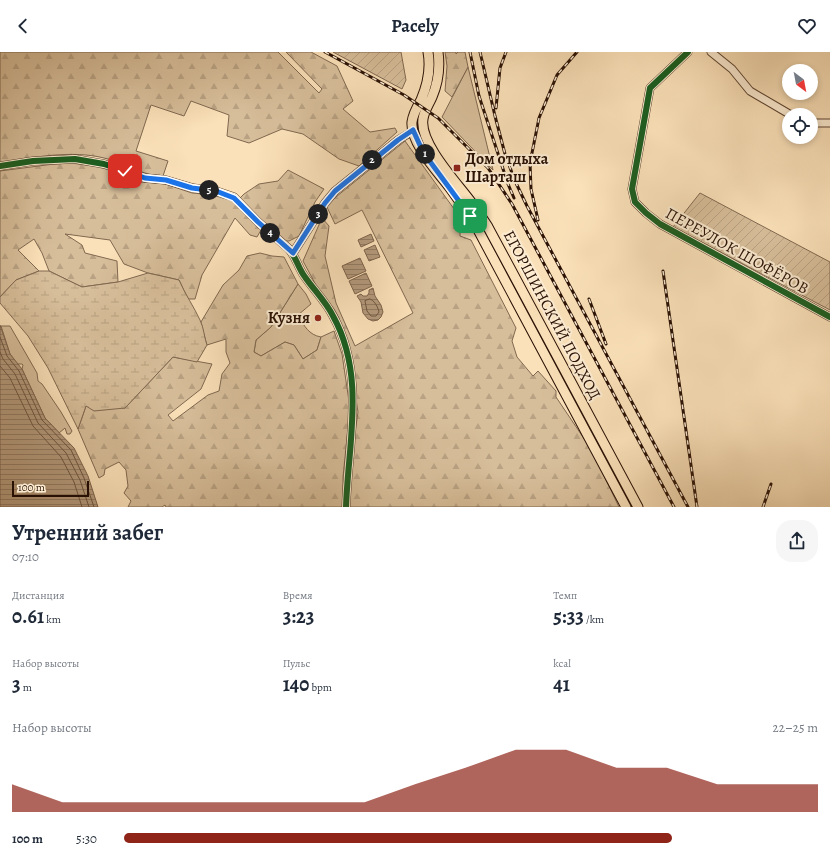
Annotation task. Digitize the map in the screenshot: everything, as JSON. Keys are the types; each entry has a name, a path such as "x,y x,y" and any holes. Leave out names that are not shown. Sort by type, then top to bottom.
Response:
{"main road":[{"path":"413,130 412,122 414,113 424,91 429,74 428,52"},
{"name":"ЕГОРШИНСКИЙ ПОДХОД","path":"438,52 439,67 436,85 423,119 422,127 425,137 432,150 472,203 492,234 638,507"},
{"name":"ЕГОРШИНСКИЙ ПОДХОД","path":"413,130 423,152 465,208 476,226 626,507"}],"street":[{"name":"ПЕРЕУЛОК ШОФЁРОВ","path":"688,52 650,88 632,189 635,202 660,224 830,317"},
{"path":"710,52 732,69 750,91 782,110"},
{"path":"818,123 830,122"},
{"path":"293,253 325,203 335,191 398,140 413,130"},
{"path":"0,166 33,161 75,159 104,164 145,178 166,180 192,188 216,191 234,198 293,253 304,276 333,316 348,356 354,408 347,477 346,507"}],"green space":[{"path":"0,52 278,52 319,93 322,89 286,52 311,52 337,66 353,101 343,109 370,132 395,128 397,132 359,166 339,159 303,134 282,129 249,143 227,136 229,115 191,101 184,116 151,105 136,151 168,161 163,176 152,175 114,161 92,156 66,154 52,155 0,163"},
{"path":"333,52 401,52 406,80 402,89"},
{"path":"445,52 456,52 456,54 458,52 465,52 468,67 452,97 445,91 447,66"},
{"path":"468,67 493,170 442,117"},
{"path":"405,141 457,213 460,236 471,240 516,328 512,341 517,357 533,376 538,371 556,391 556,397 591,449 619,507 349,507 353,447 358,412 348,350 339,318 317,287 303,261 322,218 329,226 325,256 336,303 355,346 413,313 362,210 335,224 326,205"},
{"path":"71,163 103,167 141,182 165,184 192,193 213,195 233,201 261,230 257,237 250,235 235,218 202,275 195,299 188,299 179,280 148,273 124,264 110,240 65,234 82,245 85,253 117,261 118,282 82,287 49,271 42,253 34,239 18,250 39,271 16,280 0,297 0,171"},
{"path":"288,170 324,189 315,202 299,236 289,241 285,241 245,207 240,198 259,184 278,181"},
{"path":"700,193 830,262 830,310 673,227"},
{"path":"260,253 284,257 298,284 271,327 256,340 254,352 261,356 285,342 294,345 303,359 317,350 321,337 334,331 342,354 350,408 343,477 343,507 166,507 165,505 162,507 128,507 131,501 124,493 128,486 126,470 119,462 105,469 104,475 99,478 78,429 86,406 125,408 173,357 212,364 201,389 168,415 173,421 208,395 219,391 222,374 230,363 226,352 226,339 207,345 201,322 223,285 239,270 247,256"},
{"path":"39,271 49,271 82,287 118,282 148,273 179,280 198,315 207,345 197,362 173,357 125,408 94,411 86,406 78,429 48,368 28,336 0,303 0,297 16,280"},
{"path":"298,284 306,294 311,304 298,315 310,332 321,337 317,350 303,359 294,345 285,342 261,356 254,352 256,340 271,327"},
{"path":"1,326 10,326 37,373 38,381 42,384 72,431 70,434 67,434 65,428 59,433 45,418 22,369 23,365 17,364 10,354"}],"water":[{"path":"371,234 374,241 361,247 358,240"},
{"path":"375,245 380,257 369,261 364,250"},
{"path":"360,258 366,271 348,279 342,266"},
{"path":"366,273 372,286 355,294 349,281"},
{"path":"373,288 375,296 381,305 383,312 378,320 373,321 368,319 363,313 361,302 357,296 361,294 363,296 367,296 369,290"},
{"path":"0,325 10,354 22,369 45,418 74,448 88,476 98,507 0,507"}],"railway":[{"path":"325,52 404,95 438,118 488,168 512,204 674,507"},
{"path":"470,52 479,96 514,198"},
{"path":"480,52 505,154 515,181 688,507"},
{"path":"496,108 500,68 506,52"},
{"path":"538,220 531,189 530,163 539,118 557,75 577,52"},
{"path":"663,271 697,507"},
{"path":"589,299 606,344"},
{"path":"763,507 771,484"}],"cycle path":[{"path":"688,52 650,88 632,189 635,202 660,224 830,317"},
{"path":"0,166 33,161 75,159 104,164 145,178 166,180 193,188 216,191 234,197 258,222 288,248 308,282 333,316 343,339 349,362 353,410 346,507"}],"place":[{"name":"Дом отдыха Шарташ","path":"457,168"},
{"name":"Кузня","path":"318,318"}],"route":[{"path":"125,171 145,178 166,180 192,188 216,191 234,198 293,253 325,203 335,191 398,140 413,130 419,146 470,216"}]}
